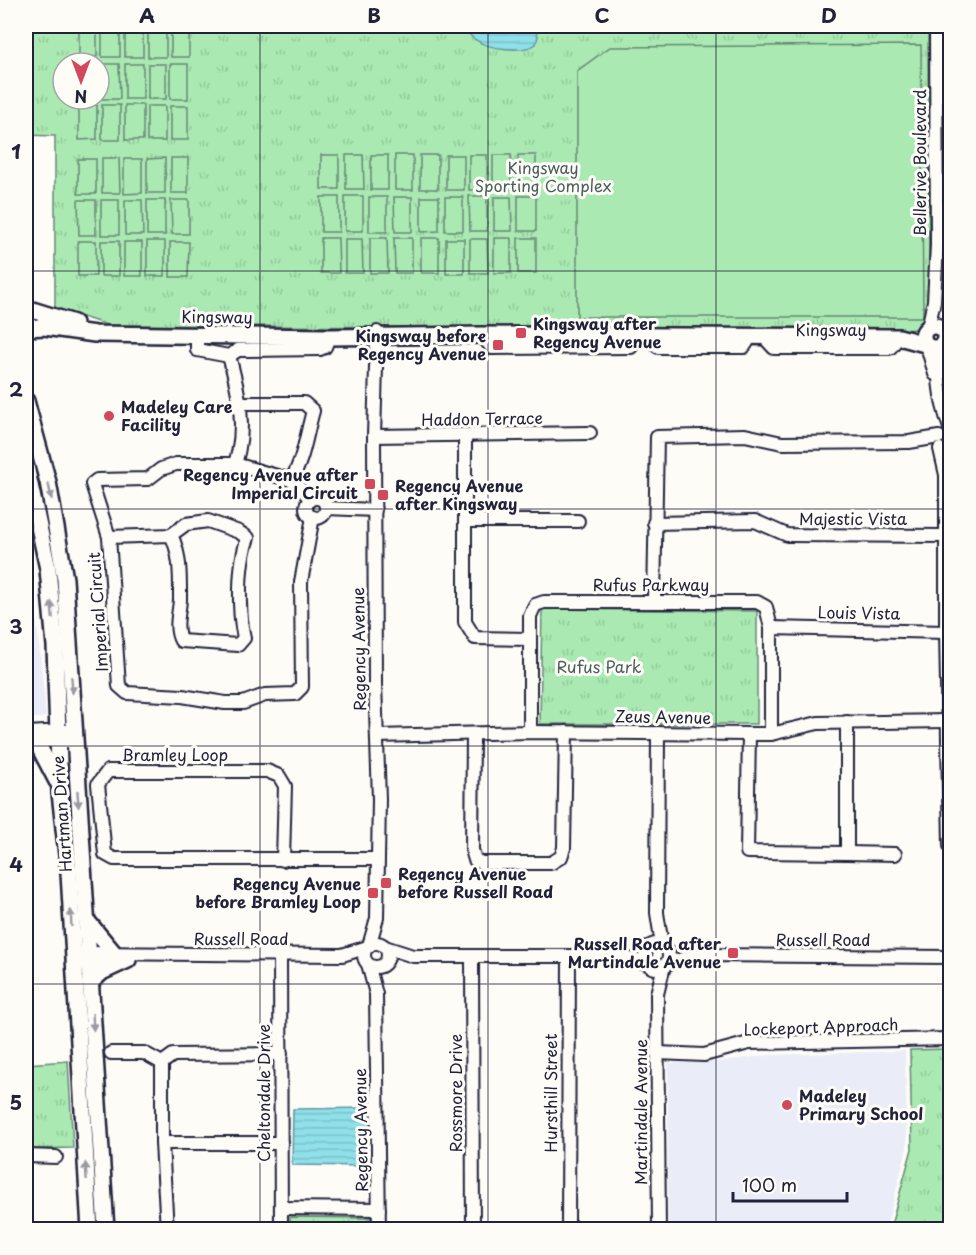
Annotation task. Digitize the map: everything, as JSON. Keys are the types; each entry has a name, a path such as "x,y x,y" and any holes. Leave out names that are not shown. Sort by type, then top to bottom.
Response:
{"main road":[{"name":"Kingsway","path":"26,308 117,334"},
{"name":"Kingsway","path":"26,327 117,334 323,336 329,332 431,337 436,335 482,335 937,337"},
{"name":"Hartman Drive","path":"26,401 48,482 65,579 106,1230"},
{"name":"Hartman Drive","path":"26,466 48,569 90,1230"},
{"path":"29,739 60,786"},
{"path":"88,922 113,952"},
{"path":"91,982 102,972 134,958"}],"street":[{"name":"Bellerive Boulevard","path":"936,26 937,244 934,301 939,383 945,414"},
{"path":"937,244 951,244"},
{"path":"197,334 197,350 229,356 238,350 320,350 325,347 323,336"},
{"name":"Regency Avenue","path":"373,334 375,683 378,735 377,918 384,947"},
{"path":"229,356 241,403 240,450 235,464"},
{"path":"241,403 304,403 310,406 313,411 306,433 302,463 291,480"},
{"path":"945,414 951,428"},
{"path":"945,414 946,632 951,846"},
{"name":"Haddon Terrace","path":"374,436 590,433"},
{"path":"654,601 657,437 745,435 782,443 944,444"},
{"path":"465,436 467,521 465,622 475,638 530,639"},
{"name":"Imperial Circuit","path":"311,499 306,509 313,518 301,582 302,687 295,694 265,695 243,703 225,703 182,696 127,693 119,686 109,537 92,484 97,480 148,479 160,469 176,464 235,464 291,480 311,499 321,499 326,508 375,510"},
{"path":"313,518 323,515 326,508"},
{"path":"109,537 171,535 186,524 208,521 239,532 248,538 242,560 241,617 244,638 238,645 186,644 181,641 177,633 180,600 179,557 171,535"},
{"path":"467,521 579,521"},
{"name":"Majestic Vista","path":"654,523 755,521 787,535 946,537"},
{"name":"Rufus Parkway","path":"530,732 532,609 544,602 654,601 757,602 769,610 771,734"},
{"name":"Louis Vista","path":"771,628 946,632"},
{"name":"Zeus Avenue","path":"378,735 473,735 530,732 771,734 818,723 948,721"},
{"path":"847,722 847,854"},
{"path":"473,735 472,850 475,860 482,863 551,863 561,857 564,848 566,732"},
{"path":"657,947 658,733"},
{"path":"749,734 747,852 896,854"},
{"path":"29,739 75,736"},
{"name":"Bramley Loop","path":"284,860 285,786 279,776 267,771 108,771 98,784 105,854 114,859 284,860 377,859"},
{"name":"Regency Avenue","path":"368,947 377,918"},
{"path":"376,944 384,947 388,954 385,963 376,967 367,963 365,954 368,947 376,944"},
{"name":"Russell Road","path":"73,957 342,955 368,947"},
{"name":"Russell Road","path":"384,947 413,956"},
{"path":"657,947 669,957 665,965 657,968 648,964 645,955 657,947"},
{"name":"Russell Road","path":"385,963 413,956 618,956 657,947 695,955 951,957"},
{"name":"Russell Road","path":"90,957 113,952 134,958"},
{"name":"Russell Road","path":"342,955 367,963"},
{"name":"Russell Road","path":"665,965 695,955"},
{"name":"Cheltondale Drive","path":"280,956 281,1230"},
{"name":"Rossmore Drive","path":"472,956 473,1230"},
{"name":"Hursthill Street","path":"568,1230 569,956"},
{"name":"Russell Road","path":"618,956 648,964"},
{"name":"Regency Avenue","path":"367,963 376,994 379,1230"},
{"name":"Regency Avenue","path":"376,994 385,963"},
{"name":"Martindale Avenue","path":"648,964 657,994 659,1230"},
{"name":"Martindale Avenue","path":"657,994 665,965"},
{"name":"Lockeport Approach","path":"658,1053 704,1054 749,1043 951,1039"},
{"path":"111,1053 144,1053 162,1063"},
{"path":"162,1063 173,1055 281,1054"},
{"path":"162,1063 162,1143 167,1230"},
{"path":"162,1143 281,1143"},
{"path":"26,1156 56,1157"},
{"path":"281,1208 379,1209"}],"shaded area":[{"path":"26,509 46,717 26,719"},
{"name":"Madeley Primary School","path":"905,1051 907,1148 886,1229 668,1229 668,1063 706,1063 771,1055"}],"green space":[{"name":"Kingsway Sporting Complex","path":"26,26 928,26 929,323 915,329 895,331 107,325 55,308 55,136 26,135"},
{"path":"79,26 97,26 97,51 79,51"},
{"path":"102,26 120,26 120,57 111,57 111,51 102,51"},
{"path":"125,26 143,26 143,57 125,57"},
{"path":"148,26 166,26 166,57 148,57"},
{"path":"171,26 189,26 189,57 171,57"},
{"path":"921,45 923,317 577,317 577,71 610,47"},
{"path":"111,64 119,64 120,99 111,99"},
{"path":"125,64 143,64 143,99 125,99"},
{"path":"148,64 166,64 166,99 148,99"},
{"path":"170,64 188,64 188,99 170,99"},
{"path":"111,105 120,105 120,140 102,140 102,111 111,111"},
{"path":"125,105 143,105 143,140 125,140"},
{"path":"147,106 165,106 165,141 147,141"},
{"path":"170,106 188,106 188,140 170,140"},
{"path":"79,111 97,111 97,139 79,140"},
{"path":"321,155 339,155 339,189 321,189"},
{"path":"346,155 363,155 364,189 346,189"},
{"path":"371,155 388,155 388,190 371,190"},
{"path":"395,155 413,155 413,190 395,190"},
{"path":"420,155 438,155 438,189 420,189"},
{"path":"446,155 464,155 464,190 446,190"},
{"path":"469,155 487,155 487,190 469,190"},
{"path":"493,155 511,155 511,190 493,190"},
{"path":"518,155 536,155 536,190 518,190"},
{"path":"102,158 119,158 120,193 102,193"},
{"path":"165,158 165,193 147,193 147,159"},
{"path":"171,158 188,158 188,193 171,193"},
{"path":"78,159 96,159 96,194 78,194"},
{"path":"124,159 142,159 142,193 124,194"},
{"path":"345,196 363,196 363,231 345,231"},
{"path":"469,196 487,196 487,231 470,231"},
{"path":"518,196 536,196 536,231 518,231"},
{"path":"321,197 339,197 339,232 321,232"},
{"path":"369,197 387,197 387,232 369,232"},
{"path":"394,197 412,197 412,232 395,232"},
{"path":"421,197 439,197 439,231 421,232"},
{"path":"445,197 463,197 463,231 445,231"},
{"path":"494,197 511,197 512,231 494,231"},
{"path":"78,200 96,200 96,235 79,235"},
{"path":"101,200 119,200 119,235 101,235"},
{"path":"125,200 142,200 143,235 125,235"},
{"path":"147,200 165,200 165,235 147,235"},
{"path":"171,200 189,200 189,234 172,234"},
{"path":"321,238 338,238 339,273 321,273"},
{"path":"370,238 387,238 388,273 370,273"},
{"path":"394,238 412,238 412,273 395,273"},
{"path":"421,238 439,238 439,273 421,273"},
{"path":"494,238 511,238 511,273 494,273"},
{"path":"518,238 536,238 536,273 518,273"},
{"path":"345,239 362,239 363,273 345,273"},
{"path":"446,239 464,239 464,274 446,274"},
{"path":"470,239 487,239 488,273 470,273"},
{"path":"78,241 96,241 96,276 78,276"},
{"path":"101,241 119,241 119,276 101,276"},
{"path":"147,241 165,241 165,276 147,276"},
{"path":"124,242 142,242 142,276 124,276"},
{"path":"170,242 189,242 188,277 170,277"},
{"name":"Rufus Park","path":"542,609 757,611 757,724 540,724"},
{"path":"950,1049 950,1229 890,1229 912,1149 910,1050"},
{"path":"68,1061 73,1148 26,1149 26,1064"},
{"path":"290,1217 371,1218 371,1229 291,1229"}],"water":[{"path":"463,26 535,26 538,36 536,44 530,47 497,48 474,39"},
{"path":"368,1108 367,1166 292,1165 293,1109"}],"place":[{"name":"Kingsway after Regency Avenue","path":"521,333"},
{"name":"Kingsway before Regency Avenue","path":"498,345"},
{"name":"Madeley Care Facility","path":"109,416"},
{"name":"Regency Avenue after Imperial Circuit","path":"370,484"},
{"name":"Regency Avenue after Kingsway","path":"383,495"},
{"name":"Regency Avenue before Russell Road","path":"386,883"},
{"name":"Regency Avenue before Bramley Loop","path":"373,893"},
{"name":"Russell Road after Martindale Avenue","path":"733,953"},
{"name":"Madeley Primary School","path":"787,1105"}]}
